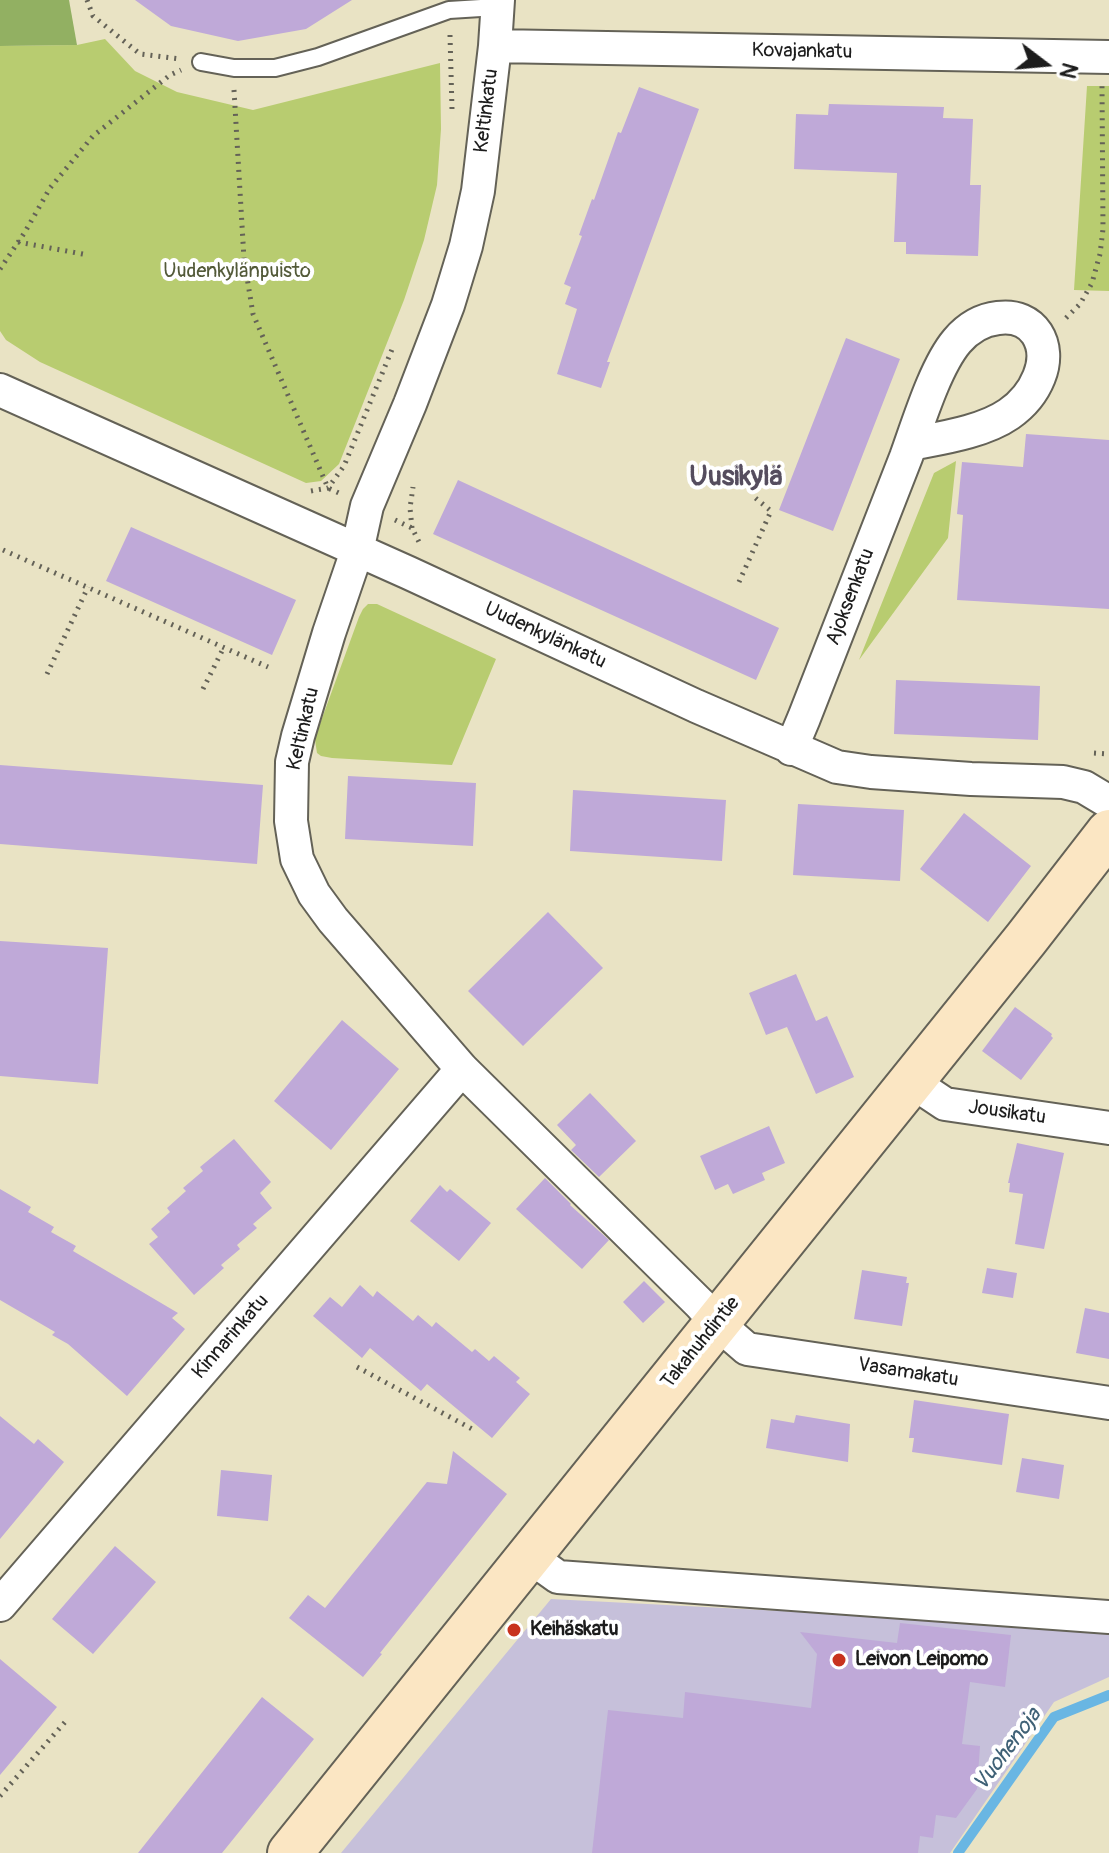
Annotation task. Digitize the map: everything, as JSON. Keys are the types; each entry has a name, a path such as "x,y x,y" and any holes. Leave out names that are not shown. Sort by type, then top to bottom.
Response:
{"street":[{"name":"Keltinkatu","path":"497,3 478,191 466,246 448,305 367,506 357,551 298,736 292,762 291,821 297,859 314,894 333,920 462,1069 717,1323"},
{"name":"Kovajankatu","path":"495,46 1105,57"},
{"name":"Ajoksenkatu","path":"791,749 942,365 956,342 983,321 1016,317 1034,327 1040,339"},
{"path":"911,444 989,424 1023,403 1041,375 1043,352 1040,339"},
{"name":"Uudenkylänkatu","path":"0,390 791,749 837,767 971,779 1063,782 1084,787 1109,802"},
{"name":"Takahuhdintie","path":"290,1853 912,1082 1109,832"},
{"name":"Kinnarinkatu","path":"0,1605 462,1069"},
{"name":"Jousikatu","path":"912,1082 945,1104 1109,1128"},
{"name":"Vasamakatu","path":"717,1323 747,1349 1109,1403"},
{"path":"530,1557 558,1577 1109,1617"}],"lane":[{"path":"201,62 234,68 275,68 318,57 449,10 497,3"}],"path":[{"path":"87,0 93,16 140,54 201,62"},
{"path":"449,10 452,110"},
{"path":"1040,339 1080,304 1092,283 1100,254 1105,57"},
{"path":"0,269 50,188 93,136 170,75 201,62"},
{"path":"234,68 244,259 253,314 328,488 412,528 422,546"},
{"path":"18,242 88,255"},
{"path":"223,270 246,271"},
{"path":"328,488 344,466 395,342"},
{"path":"739,582 771,511 753,496"},
{"path":"3,550 268,667"},
{"path":"47,674 88,587"},
{"path":"203,689 224,647"},
{"path":"1092,753 1109,754"},
{"path":"357,1367 474,1430"},
{"path":"0,1796 66,1721"}],"shaded area":[{"path":"551,1599 1109,1628 1109,1677 1054,1702 950,1853 341,1853"}],"green space":[{"path":"0,0 69,0 77,45 0,46"},
{"name":"Uudenkylänpuisto","path":"105,39 135,71 177,92 253,110 440,63 441,129 437,185 424,240 404,300 339,464 321,481 306,483 40,362 6,340 0,331 0,46 77,45"},
{"path":"1087,86 1109,86 1109,291 1074,290"},
{"path":"956,461 948,538 859,660 934,473"},
{"path":"368,604 377,604 496,659 452,765 332,758 317,753 317,732 359,617"}],"building":[{"path":"135,0 352,0 306,29 238,41 171,26"},
{"path":"639,87 699,109 607,362 610,362 601,388 557,374 577,309 565,304 571,287 564,284 592,199"},
{"path":"829,104 944,107 943,118 973,119 970,185 981,185 978,256 906,254 906,242 894,242 897,173 794,169 796,114 828,115"},
{"path":"846,338 900,359 833,531 779,510"},
{"path":"1026,434 1109,440 1109,609 957,600 963,515 957,514 962,462 1023,467"},
{"path":"458,480 779,628 756,680 433,534"},
{"path":"131,527 296,600 272,655 106,581"},
{"path":"896,680 1040,686 1038,740 894,734"},
{"path":"0,765 263,785 257,864 0,844"},
{"path":"348,776 476,783 473,846 345,839"},
{"path":"573,790 726,800 722,861 570,851"},
{"path":"798,804 904,810 900,881 793,875"},
{"path":"964,813 1031,866 988,922 920,869"},
{"path":"548,912 603,968 523,1046 468,991"},
{"path":"0,941 108,948 98,1084 0,1076"},
{"path":"796,974 816,1021 827,1016 854,1077 816,1094 787,1027 766,1035 749,993"},
{"path":"1015,1007 1052,1034 1053,1038 1021,1080 982,1051"},
{"path":"342,1020 399,1069 331,1150 274,1101"},
{"path":"590,1093 636,1141 599,1177 571,1150 576,1145 557,1125"},
{"path":"769,1126 785,1163 762,1173 765,1180 733,1194 728,1184 715,1190 700,1156"},
{"path":"234,1139 271,1182 260,1193 272,1208 253,1224 257,1228 237,1245 240,1249 221,1265 224,1268 194,1295 149,1244 158,1237 151,1229 170,1212 167,1208 186,1191 183,1188 203,1171 200,1167"},
{"path":"1017,1143 1064,1153 1044,1249 1015,1244 1023,1194 1009,1192 1008,1183"},
{"path":"545,1178 609,1240 582,1269 516,1209"},
{"path":"440,1185 447,1192 450,1189 491,1223 459,1261 410,1221"},
{"path":"0,1189 31,1207 28,1212 54,1227 51,1232 76,1246 73,1251 178,1313 172,1318 185,1329 127,1396 68,1344 52,1335 55,1332 0,1300"},
{"path":"987,1268 1017,1273 1013,1298 982,1293"},
{"path":"862,1270 907,1277 906,1283 909,1283 902,1326 854,1319"},
{"path":"644,1281 665,1302 643,1323 623,1302"},
{"path":"360,1285 373,1297 377,1291 413,1321 418,1315 432,1327 436,1322 472,1352 475,1349 489,1361 494,1356 520,1378 516,1382 530,1394 492,1438 427,1384 421,1391 370,1348 362,1358 313,1316 330,1297 342,1307"},
{"path":"1085,1308 1109,1313 1109,1359 1076,1353"},
{"path":"914,1400 1009,1414 1002,1465 912,1452 914,1438 909,1438"},
{"path":"796,1415 850,1424 848,1462 766,1448 771,1419 794,1423"},
{"path":"0,1416 34,1444 38,1439 64,1462 0,1539"},
{"path":"453,1451 507,1494 363,1677 289,1618 308,1595 325,1608 427,1482 447,1484"},
{"path":"1022,1458 1064,1465 1059,1499 1016,1492"},
{"path":"221,1470 272,1475 268,1521 217,1516"},
{"path":"115,1546 156,1582 93,1654 52,1619"},
{"path":"900,1623 1011,1635 1005,1687 970,1682 962,1744 980,1746 977,1789 956,1818 936,1815 933,1838 920,1836 918,1853 592,1853 608,1710 683,1718 685,1692 811,1708 817,1654 800,1632 897,1643"},
{"path":"0,1659 57,1707 0,1775"},
{"path":"262,1697 314,1739 222,1853 138,1853"}],"waterway":[{"name":"Vuohenoja","path":"958,1853 1054,1717 1109,1695"}],"place":[{"name":"Keihäskatu","path":"514,1630"},
{"name":"Leivon Leipomo","path":"839,1660"}],"district":[{"name":"Uusikylä","path":"736,478"}]}
